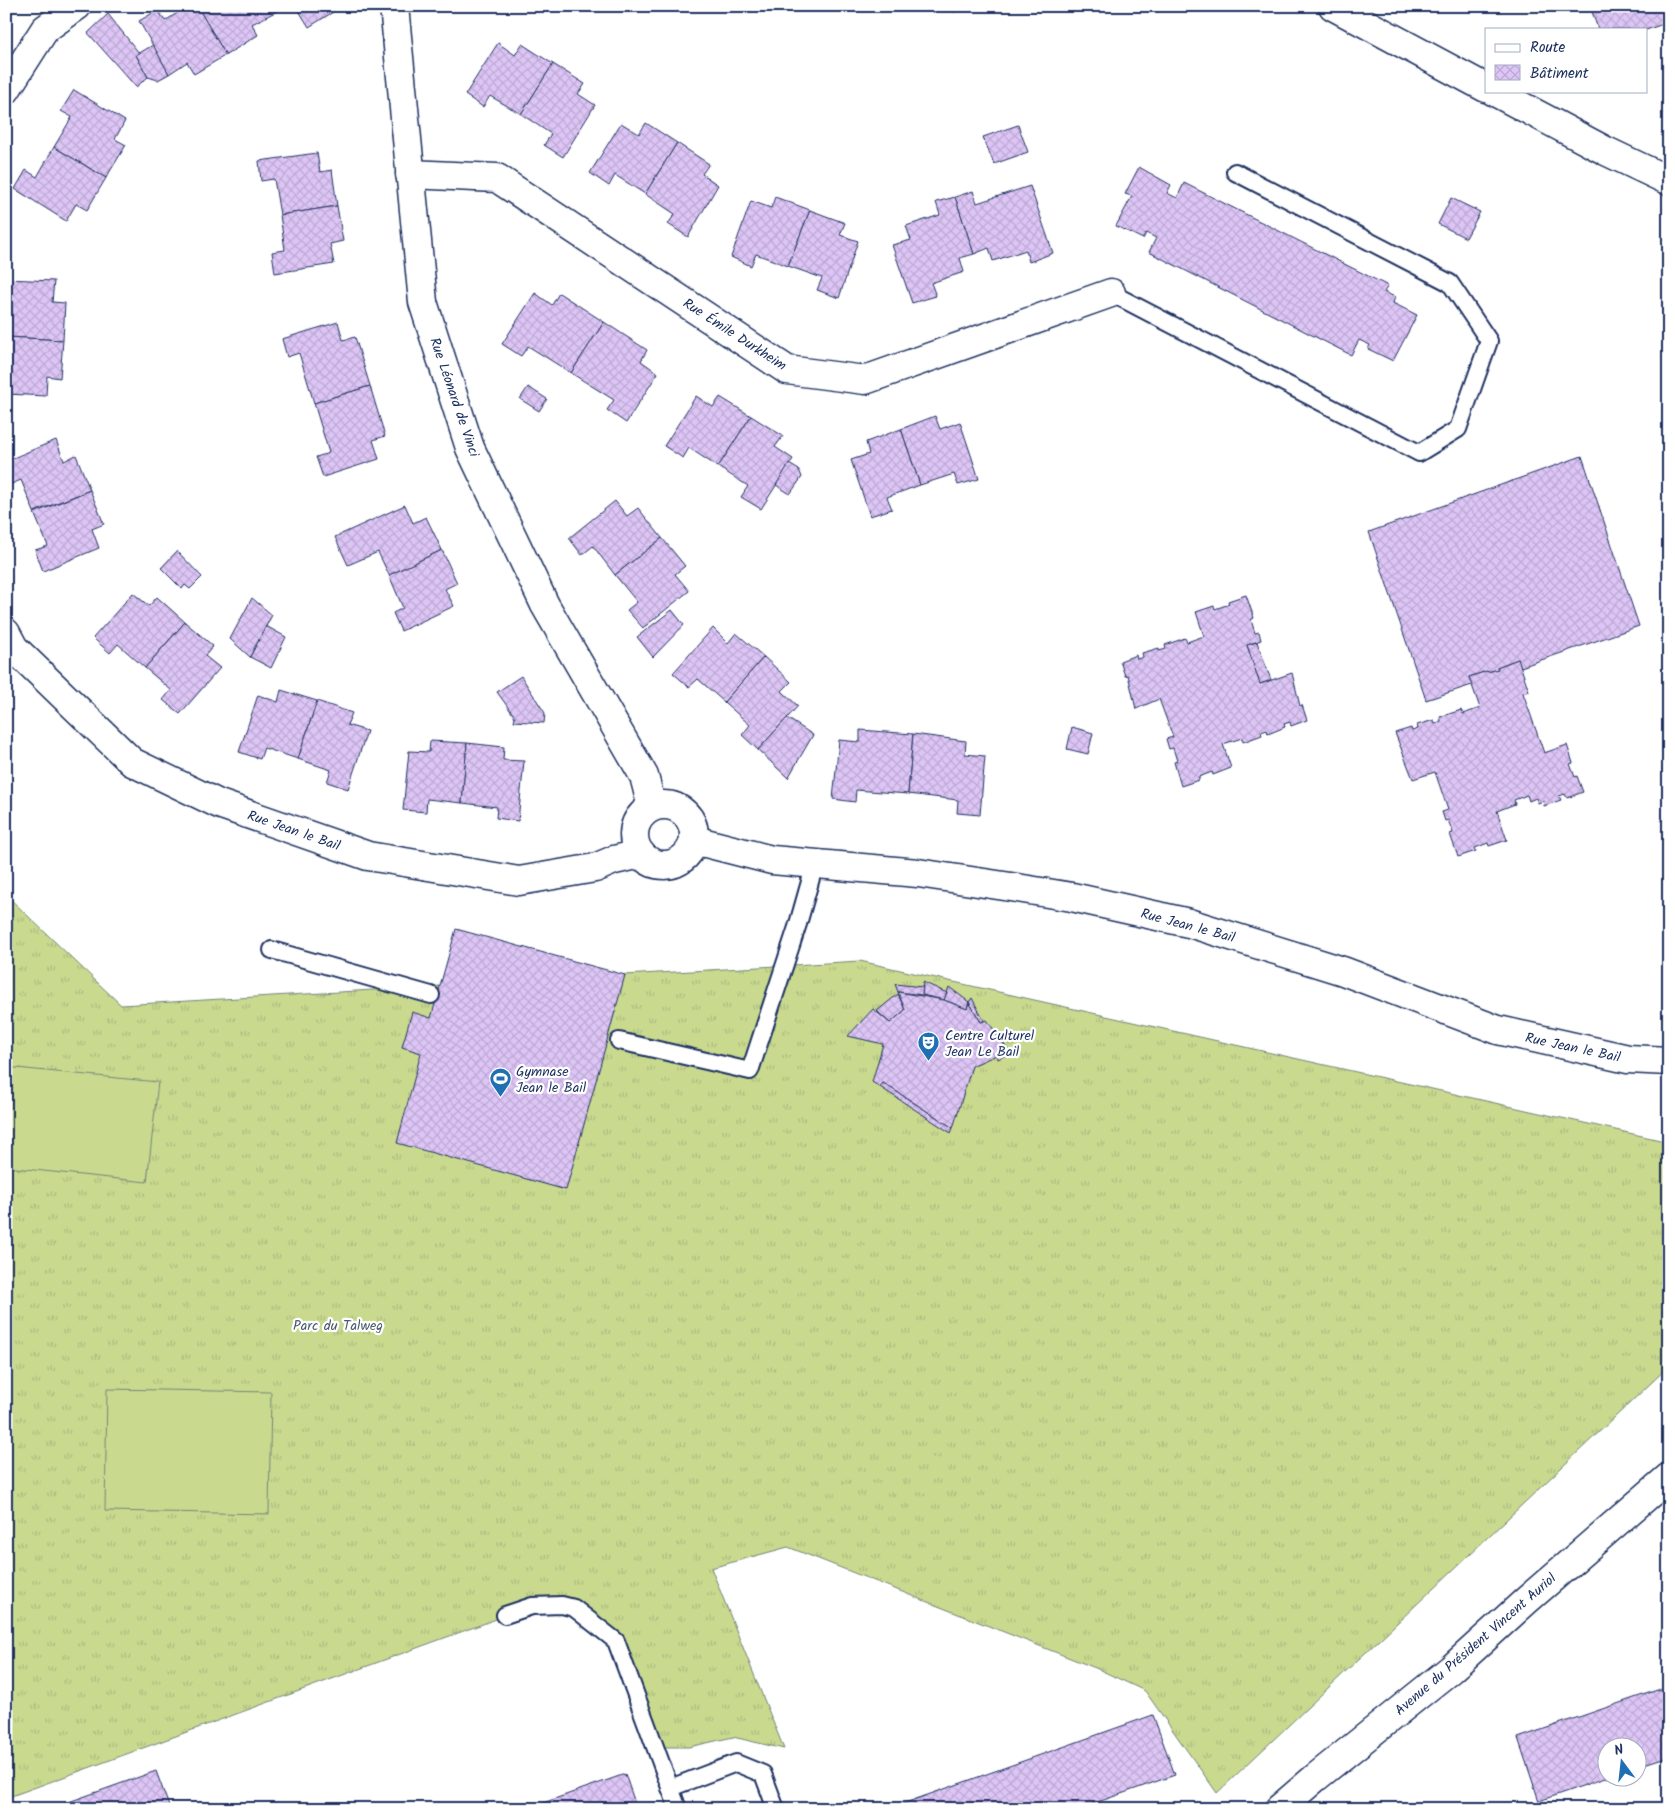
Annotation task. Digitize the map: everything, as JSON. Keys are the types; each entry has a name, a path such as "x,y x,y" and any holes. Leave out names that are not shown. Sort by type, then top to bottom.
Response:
{"street":[{"path":"6,90 45,29 77,6"},
{"name":"Rue Léonard de Vinci","path":"394,6 422,302 470,448 545,605 644,776 652,808"},
{"path":"1333,6 1485,87"},
{"path":"1495,92 1606,151 1669,180"},
{"name":"Rue Émile Durkheim","path":"410,174 497,178 787,370 865,380 1111,293"},
{"name":"Rue Jean le Bail","path":"9,645 132,762 218,804 368,856 520,881 595,868 614,860 641,854"},
{"path":"668,805 676,807 689,816 695,832 694,840 690,852 681,860 671,864 660,865 649,861 641,854 636,846 635,828 638,819 652,808 668,805"},
{"name":"Rue Jean le Bail","path":"694,840 772,860 918,873 1072,896 1189,923 1343,971 1498,1030 1628,1059 1669,1061"},
{"name":"Avenue du Président Vincent Auriol","path":"1279,1809 1451,1669 1527,1600 1669,1477"}],"lane":[{"path":"1111,293 1419,453 1458,430 1490,341 1450,283 1235,172"},
{"path":"619,1041 750,1071 798,924 815,864"},
{"path":"272,950 431,995"},
{"path":"505,1615 532,1606 562,1605 574,1608 616,1641 678,1809"},
{"path":"670,1788 736,1763 763,1774 776,1809"}],"green space":[{"name":"Parc du Talweg","path":"6,895 121,1005 860,961 1669,1142 1669,1366 1217,1793 1145,1691 1098,1669 788,1547 711,1568 784,1749 733,1737 689,1747 655,1747 616,1641 574,1608 532,1606 6,1798"},
{"path":"6,1067 158,1082 147,1182 6,1167"},
{"path":"107,1389 271,1392 269,1514 105,1511"}],"building":[{"path":"188,6 197,6 226,55 194,74 187,62 169,74 139,21 158,10 165,21"},
{"path":"197,6 280,6 281,9 252,24 258,35 226,55"},
{"path":"296,6 329,6 333,12 309,27"},
{"path":"934,6 956,6 955,12"},
{"path":"1590,6 1669,6 1669,22 1648,29 1598,28"},
{"path":"108,14 139,53 136,55 148,77 136,87 88,33"},
{"path":"498,43 515,55 522,44 553,64 521,114 490,96 483,107 465,95"},
{"path":"153,45 169,74 158,80 148,77 136,55"},
{"path":"553,64 585,84 578,94 595,105 563,157 544,145 551,134 521,114"},
{"path":"74,90 125,121 115,139 126,145 106,178 54,147 72,117 61,111"},
{"path":"621,123 639,134 646,123 677,143 645,194 615,175 609,186 590,173"},
{"path":"1018,125 1028,152 994,164 983,137"},
{"path":"677,143 709,164 702,174 718,185 688,237 668,224 675,214 645,194"},
{"path":"54,147 106,178 87,210 76,204 66,221 15,189 26,170 37,177"},
{"path":"317,153 320,172 332,170 337,206 280,215 274,179 261,181 259,161"},
{"path":"1139,167 1171,185 1167,193 1177,198 1184,183 1388,286 1384,292 1395,297 1393,303 1417,315 1393,361 1368,349 1370,345 1359,340 1351,355 1149,252 1156,238 1146,233 1143,239 1116,226 1132,196 1125,194"},
{"path":"1030,186 1053,253 1029,262 1026,250 993,261 989,248 974,254 955,197 973,191 977,203"},
{"path":"775,197 810,210 788,266 756,254 751,266 731,257 751,201 771,208"},
{"path":"955,197 974,254 960,258 964,272 931,283 936,296 912,303 892,245 911,240 906,226 940,215 936,202"},
{"path":"1451,198 1480,212 1466,238 1438,224"},
{"path":"337,206 343,241 330,244 334,264 275,273 272,252 285,250 280,215"},
{"path":"810,210 845,223 840,235 858,241 839,298 817,290 822,278 788,266"},
{"path":"6,279 54,281 52,302 65,303 63,340 6,337"},
{"path":"535,293 552,305 559,293 604,322 571,373 528,346 521,356 502,344"},
{"path":"338,322 343,340 355,337 370,386 314,403 299,353 287,357 282,339"},
{"path":"604,322 647,350 641,361 658,373 626,423 607,410 614,400 571,373"},
{"path":"6,337 63,340 60,378 47,376 46,396 6,394"},
{"path":"370,386 385,436 373,440 379,459 323,477 316,457 329,453 314,403"},
{"path":"528,387 547,399 539,411 520,399"},
{"path":"696,396 713,407 720,397 751,416 718,467 689,448 683,458 664,446"},
{"path":"751,416 783,436 775,447 793,459 761,509 741,497 748,486 718,467"},
{"path":"935,416 940,429 960,422 979,479 958,485 954,474 920,485 901,429"},
{"path":"901,429 920,485 887,497 892,509 870,516 851,460 869,454 866,442"},
{"path":"56,440 64,461 76,455 90,490 34,512 21,480 9,485 6,478 6,461"},
{"path":"1582,456 1639,626 1521,667 1518,659 1497,667 1498,669 1469,677 1472,685 1426,700 1369,532"},
{"path":"789,464 799,470 802,477 790,494 776,485"},
{"path":"90,490 104,524 92,529 99,548 43,571 35,550 48,546 34,513"},
{"path":"615,501 627,516 638,508 662,538 615,575 593,546 582,555 569,538"},
{"path":"405,505 413,523 426,517 442,550 389,575 378,552 348,565 335,537"},
{"path":"662,538 685,566 675,574 689,591 643,628 627,610 637,602 615,575"},
{"path":"442,550 457,583 445,589 454,606 401,631 393,613 403,608 389,575"},
{"path":"177,551 202,577 190,589 185,585 182,589 161,568"},
{"path":"133,593 149,606 157,597 185,622 145,668 118,644 110,653 93,638"},
{"path":"1246,595 1254,618 1251,620 1255,633 1259,632 1261,640 1247,645 1260,684 1292,673 1300,706 1302,705 1307,720 1291,726 1290,722 1284,724 1285,727 1268,734 1267,730 1261,732 1262,735 1243,742 1242,738 1223,744 1231,768 1213,775 1212,772 1199,777 1199,780 1181,786 1174,762 1177,761 1173,748 1169,749 1166,739 1173,737 1159,699 1136,709 1128,675 1125,676 1120,661 1136,655 1137,659 1143,657 1142,653 1159,648 1159,651 1166,649 1165,645 1185,638 1187,642 1204,636 1196,612 1214,606 1215,609 1229,604 1228,601"},
{"path":"252,598 272,615 250,657 230,639"},
{"path":"672,610 684,625 653,657 637,637"},
{"path":"185,622 213,646 205,656 220,668 180,714 163,700 171,690 145,668"},
{"path":"266,626 286,637 271,668 250,657"},
{"path":"713,628 728,643 736,633 764,657 724,702 698,679 689,687 673,673"},
{"path":"1257,642 1271,680 1260,684 1247,645"},
{"path":"764,657 791,682 782,691 798,706 758,750 742,735 750,725 724,702"},
{"path":"1518,659 1529,691 1523,693 1544,753 1567,745 1573,763 1570,764 1583,792 1567,798 1565,794 1559,796 1561,800 1544,806 1543,801 1538,803 1536,798 1529,801 1527,795 1514,800 1515,804 1497,811 1507,840 1489,846 1488,843 1475,848 1476,851 1458,857 1450,834 1453,833 1448,820 1445,821 1442,812 1448,810 1435,772 1413,779 1395,733 1411,728 1412,731 1418,729 1417,725 1434,720 1435,724 1441,721 1440,717 1461,710 1463,714 1480,708 1469,677 1498,669 1497,667"},
{"path":"521,676 545,713 544,723 514,721 515,717 497,692"},
{"path":"281,690 317,701 298,759 264,748 260,759 239,752 258,695 278,702"},
{"path":"317,701 352,713 347,725 367,731 348,789 327,782 331,770 298,759"},
{"path":"787,718 813,735 788,778 758,750"},
{"path":"1072,727 1093,733 1088,754 1067,749"},
{"path":"860,730 913,734 908,794 856,790 855,802 833,799 839,740 860,742"},
{"path":"913,734 966,741 965,754 985,756 980,815 957,813 958,800 908,794"},
{"path":"430,741 467,743 462,803 427,799 426,812 403,810 409,751 429,752"},
{"path":"467,743 504,747 503,760 524,761 518,821 496,818 497,807 462,803"},
{"name":"Gymnase Jean le Bail","path":"456,929 625,975 566,1190 397,1143 421,1053 402,1047 412,1012 431,1018"},
{"path":"923,982 947,993 944,1000 922,995"},
{"path":"895,984 923,987 922,995 898,992"},
{"path":"949,987 969,1002 967,1009 944,1000"},
{"name":"Centre Culturel Jean Le Bail","path":"898,992 944,1000 967,1009 969,1002 981,1022 987,1020 1010,1053 998,1059 996,1055 972,1066 953,1128 883,1083 880,1087 872,1082 883,1044 848,1036 873,1009 890,1023 905,1010"},
{"path":"898,994 905,1010 890,1023 877,1011"},
{"path":"972,998 984,1021 981,1022 969,1002"},
{"path":"883,1083 953,1128 951,1133 880,1087"},
{"path":"1669,1686 1669,1756 1648,1763 1648,1738 1598,1738 1598,1780 1539,1801 1518,1738"},
{"path":"1153,1715 1175,1775 1078,1809 888,1809"},
{"path":"156,1771 170,1809 49,1809"},
{"path":"625,1774 637,1809 526,1809"}],"place":[{"name":"Centre Culturel Jean Le Bail","path":"929,1062"},
{"name":"Gymnase Jean le Bail","path":"500,1098"}]}
